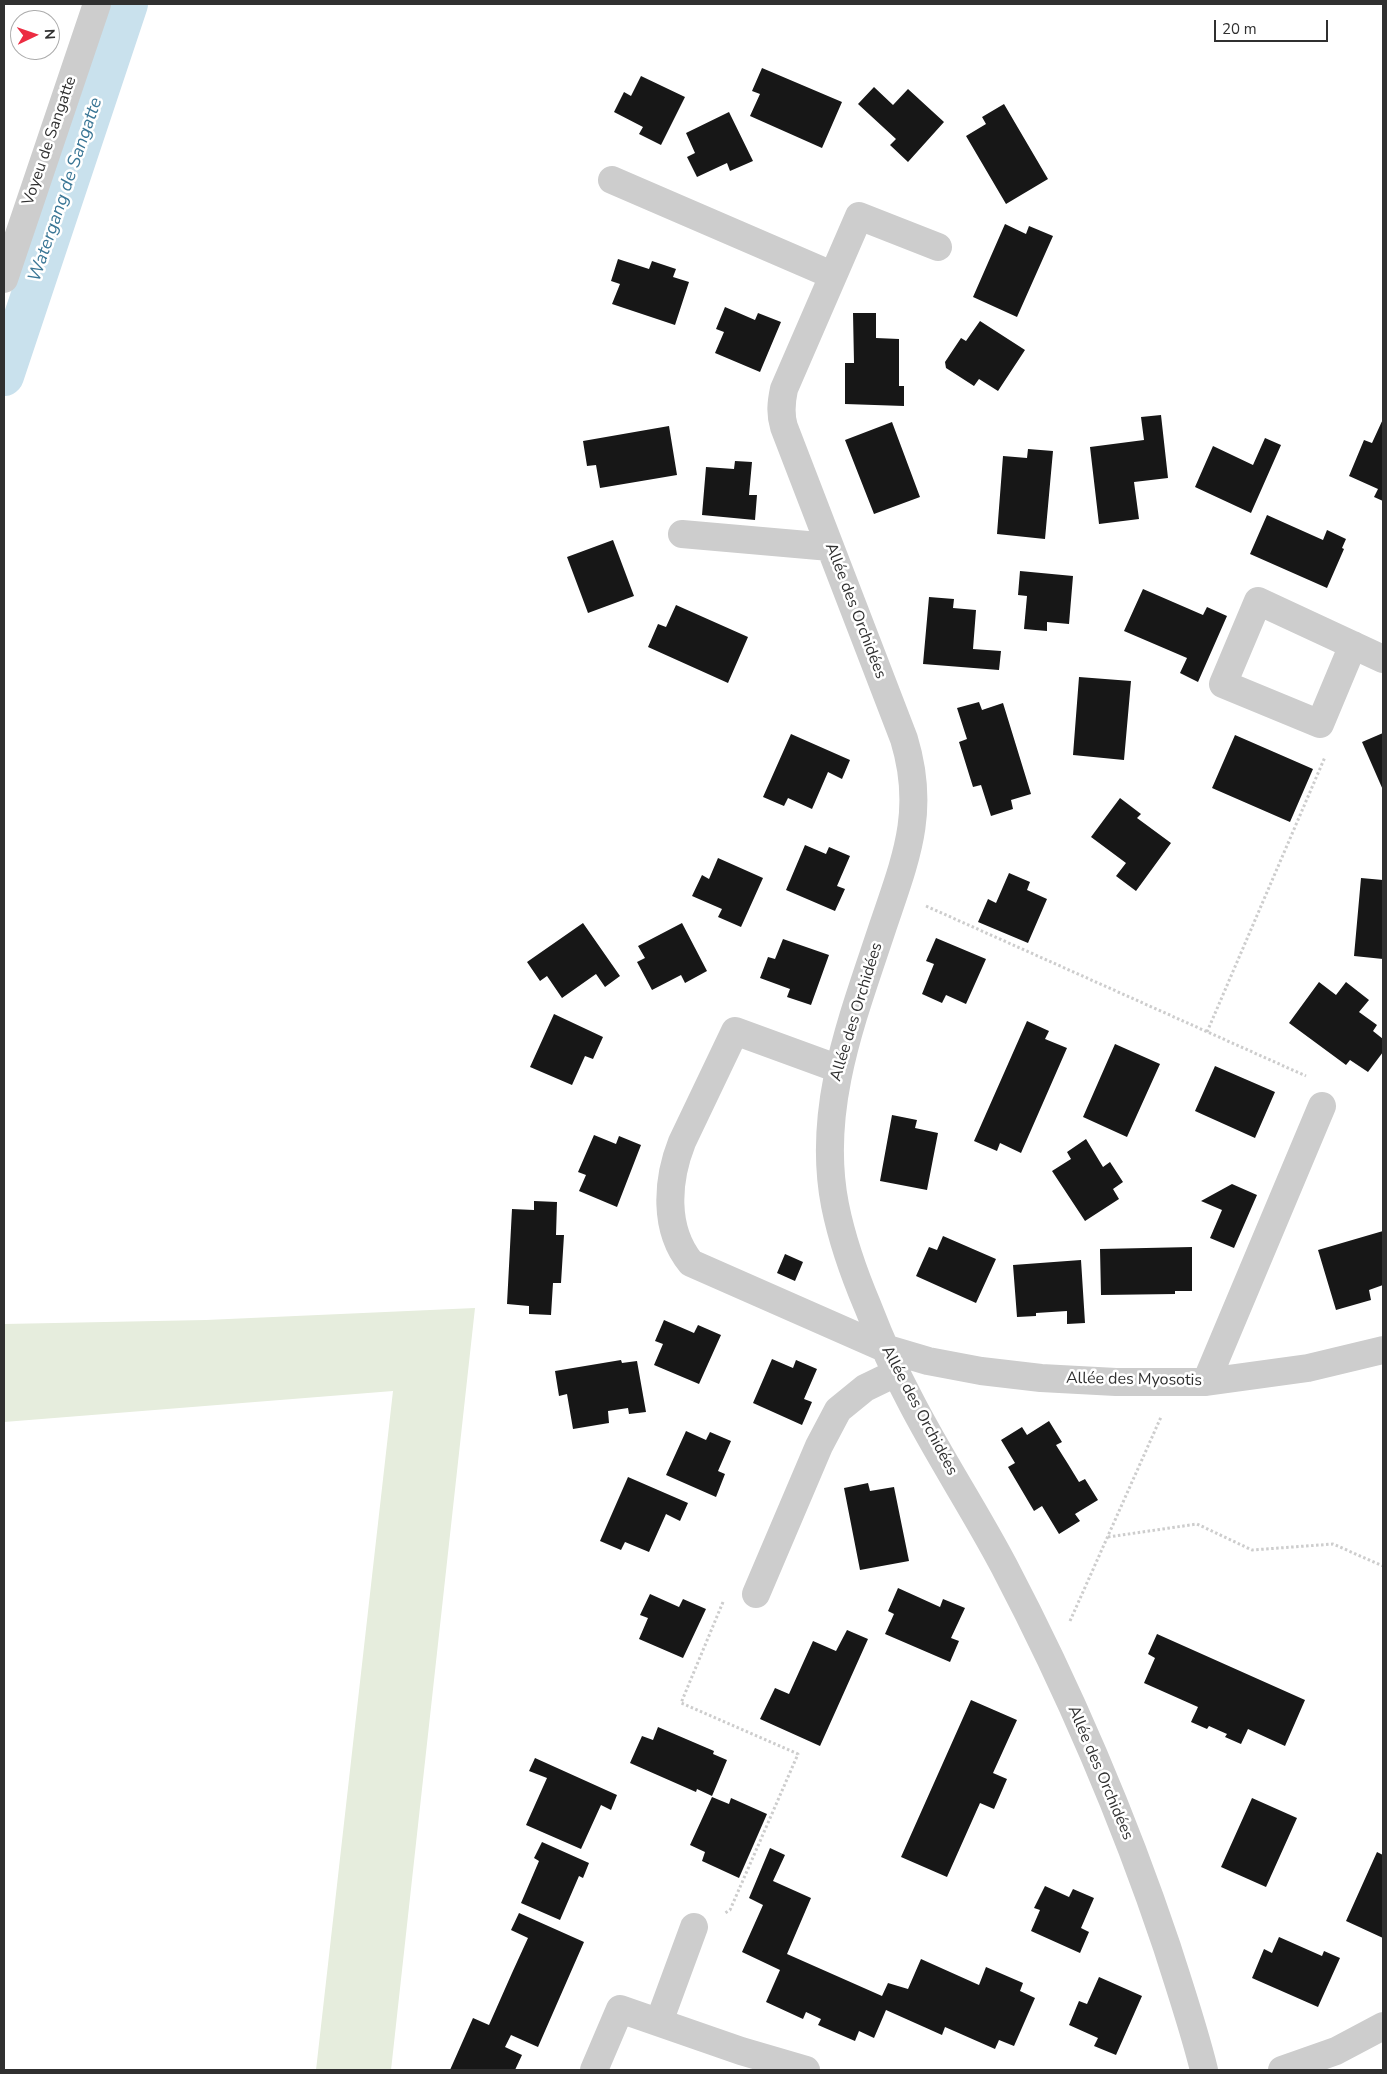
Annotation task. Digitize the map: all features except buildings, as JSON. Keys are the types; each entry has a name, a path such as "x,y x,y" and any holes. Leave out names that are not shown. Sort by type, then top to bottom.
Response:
{"street":[{"name":"Voyeu de Sangatte","path":"4,279 96,4"},
{"path":"612,180 832,275"},
{"name":"Allée des Orchidées","path":"938,247 859,216 784,389 780,416 904,739 910,760 914,789 914,822 906,859 854,1014 834,1090 830,1136 830,1161 834,1199 850,1259 884,1348 921,1421 1005,1568 1052,1661 1101,1772 1143,1877 1180,1988 1204,2070"},
{"path":"682,534 830,547"},
{"path":"1353,645 1320,724 1223,684 1258,601 1353,645 1383,659"},
{"name":"Allée des Myosotis","path":"839,1069 735,1031 676,1158 671,1180 672,1224 677,1242 691,1263 884,1348 928,1361 989,1372 1041,1378 1116,1382 1206,1382 1308,1368 1383,1350"},
{"path":"1206,1382 1322,1106"},
{"path":"756,1594 819,1446 838,1410 865,1388 896,1373"},
{"path":"659,2022 694,1928"},
{"path":"594,2070 620,2009 741,2051 806,2070"},
{"path":"1282,2070 1336,2050 1383,2026"}],"path":[{"path":"1206,1032 1332,742 1320,724"},
{"path":"894,892 1309,1077 1322,1106"},
{"path":"1052,1661 1176,1382"},
{"path":"1108,1537 1197,1524 1252,1550 1333,1544 1383,1566"},
{"path":"694,1928 730,1910 798,1754 681,1704 729,1588 756,1594"}],"green space":[{"path":"475,1308 391,2070 316,2070 393,1391 4,1422 4,1324 206,1320"}],"waterway":[{"name":"Watergang de Sangatte","path":"4,376 128,4"}]}
